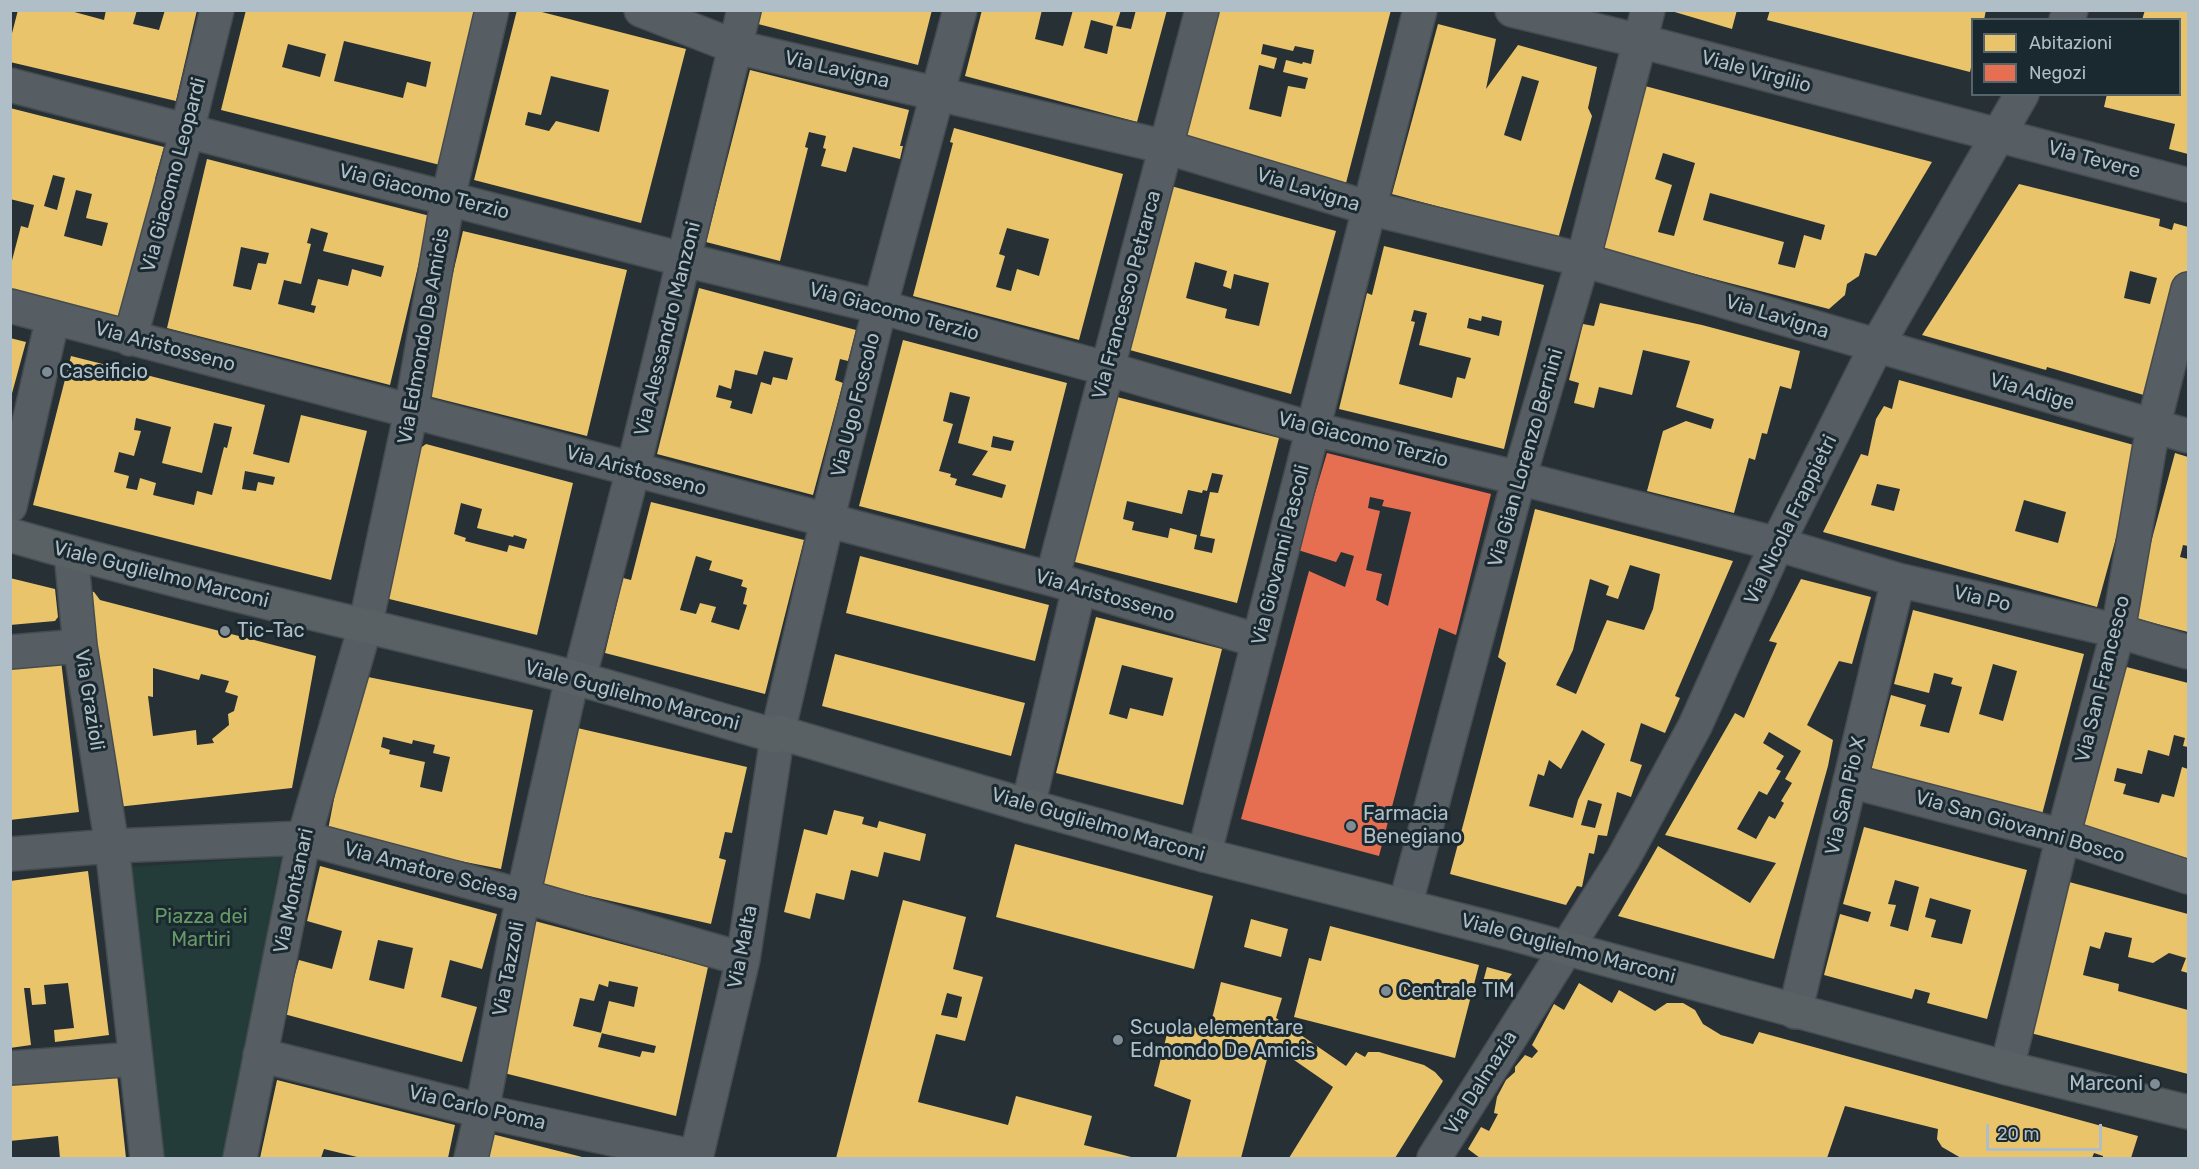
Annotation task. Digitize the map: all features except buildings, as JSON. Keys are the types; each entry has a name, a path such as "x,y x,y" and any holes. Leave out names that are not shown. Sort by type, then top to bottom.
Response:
{"main road":[{"name":"Viale Guglielmo Marconi","path":"10,535 71,553 579,679 776,736 778,732 1204,855 1567,948 2007,1068 2188,1112"}],"street":[{"name":"Via Giacomo Leopardi","path":"130,339 187,131 217,10"},
{"name":"Via Edmondo De Amicis","path":"365,627 411,412 448,198 492,10"},
{"name":"Via Lavigna","path":"640,10 736,47 1166,147 1369,208 1583,260 1876,347"},
{"name":"Via Alessandro Manzoni","path":"579,679 685,260 744,10"},
{"name":"Via Ugo Foscolo","path":"778,732 827,520 880,307 960,10"},
{"name":"Via Francesco Petrarca","path":"1028,806 1066,584 1108,369 1202,10"},
{"name":"Via Giovanni Pascoli","path":"1204,855 1420,10"},
{"name":"Viale Virgilio","path":"1512,10 1644,26 1999,135"},
{"name":"Via Gian Lorenzo Bernini","path":"1406,906 1519,478 1583,260 1644,26"},
{"name":"Via Giacomo Terzio","path":"10,85 685,260 880,307 1108,369 1313,429 1519,478 1777,544"},
{"name":"Via Nicola Frappietri","path":"1567,948 1623,859 1695,726 1777,544 1876,347 2021,96"},
{"name":"Via Tevere","path":"1999,135 2188,185"},
{"name":"Via San Francesco","path":"2007,1068 2063,836 2118,631 2153,427 2188,289"},
{"name":"Via Aristosseno","path":"10,306 1066,584 1259,641"},
{"path":"10,506 53,317"},
{"name":"Via Adige","path":"1876,347 2188,436"},
{"name":"Via Po","path":"1777,544 1898,580 2118,631 2188,652"},
{"name":"Via Grazioli","path":"71,553 80,646 112,846"},
{"name":"Via San Pio X","path":"1795,1012 1898,580"},
{"name":"Via Montanari","path":"240,1158 303,838 365,627"},
{"path":"10,652 80,646"},
{"name":"Via Tazzoli","path":"471,1158 523,896 571,683 579,679"},
{"name":"Via Malta","path":"696,1158 743,959 778,732"},
{"name":"Via San Giovanni Bosco","path":"1850,781 2063,836 2188,877"},
{"name":"Via Amatore Sciesa","path":"10,854 112,846 303,838 523,896 743,959"},
{"path":"112,846 147,1158"},
{"name":"Via Dalmazia","path":"1434,1158 1567,948"},
{"name":"Via Carlo Poma","path":"260,1055 482,1111 696,1158"},
{"path":"10,1068 135,1059"}],"green space":[{"name":"Piazza dei Martiri","path":"281,857 225,1158 159,1158 130,867"}],"place":[{"name":"Caseificio","path":"47,372"},
{"name":"Tic-Tac","path":"225,631"},
{"name":"Farmacia Benegiano","path":"1351,826"},
{"name":"Centrale TIM","path":"1386,991"},
{"name":"Scuola elementare Edmondo De Amicis","path":"1118,1040"},
{"name":"Marconi","path":"2155,1084"}]}
